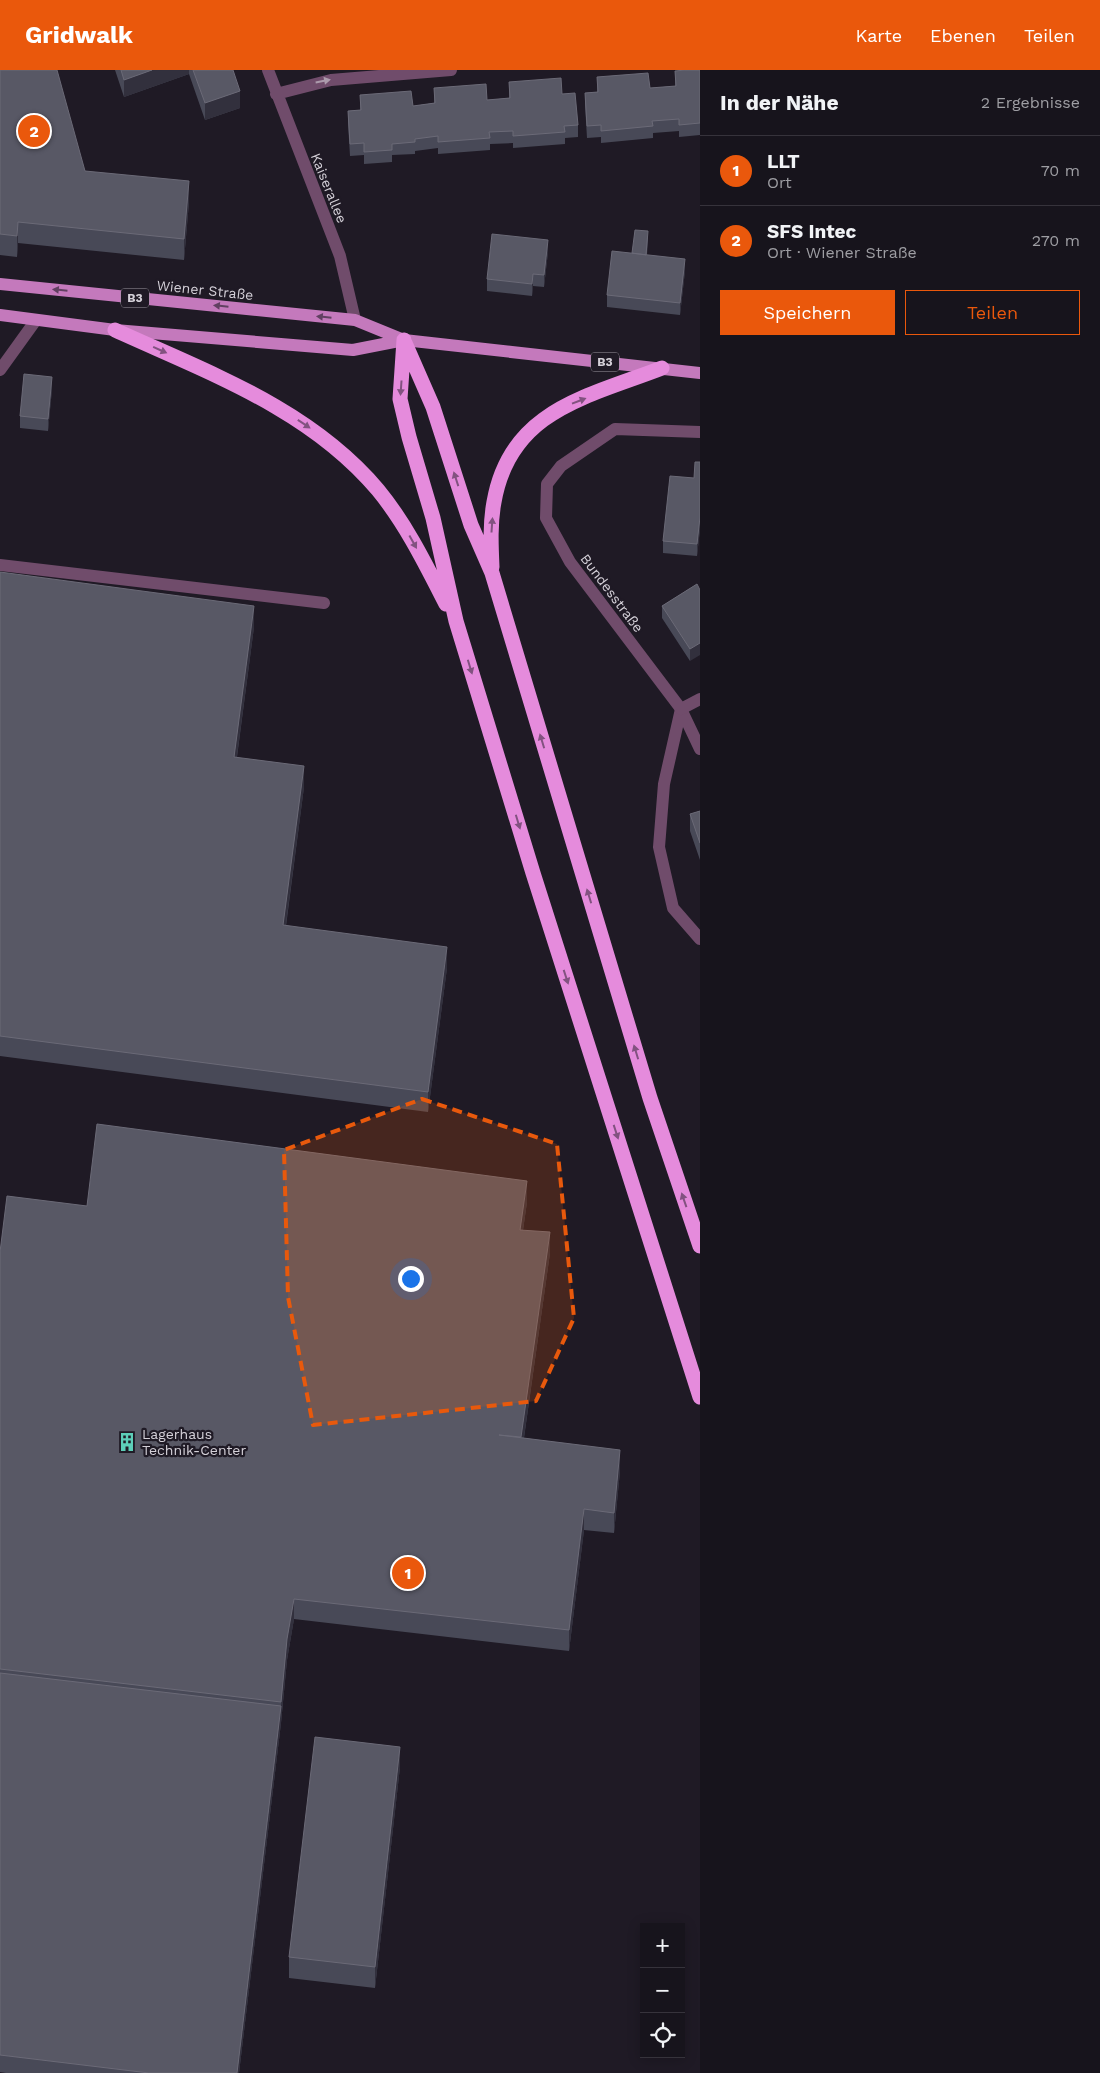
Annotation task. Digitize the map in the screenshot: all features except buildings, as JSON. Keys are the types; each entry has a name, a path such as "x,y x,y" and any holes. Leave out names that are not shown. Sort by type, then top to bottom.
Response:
{"highway":[{"path":"115,330 264,398 307,426 348,457 379,491 410,536 456,621"},
{"path":"404,340 433,407 471,525 492,573 650,1098 700,1246"},
{"path":"404,340 400,399 432,518 456,621 533,873 700,1396"},
{"path":"492,573 491,529 497,487 509,457 524,434 545,417 567,405 662,368"}],"main road":[{"name":"Wiener Straße","path":"0,284 354,320 404,340 700,373"},
{"name":"Wiener Straße","path":"0,316 115,330 353,350 404,340"}],"street":[{"name":"Kaiserallee","path":"268,70 340,256 354,320"},
{"path":"276,94 331,80 451,70"},
{"path":"0,370 36,320"},
{"name":"Bundesstraße","path":"700,432 615,429 561,466 547,484 546,518 570,562 681,709 700,749"},
{"path":"0,566 324,603"},
{"path":"700,700 681,709 664,784 659,847 673,908 700,939"}],"highlighted area":[{"path":"422,1099 557,1144 574,1318 536,1401 313,1425 288,1297 284,1150"}],"place":[{"name":"SFS Intec","path":"34,131"},
{"name":"Lagerhaus Technik-Center","path":"127,1442"},
{"name":"LLT","path":"408,1573"}]}
